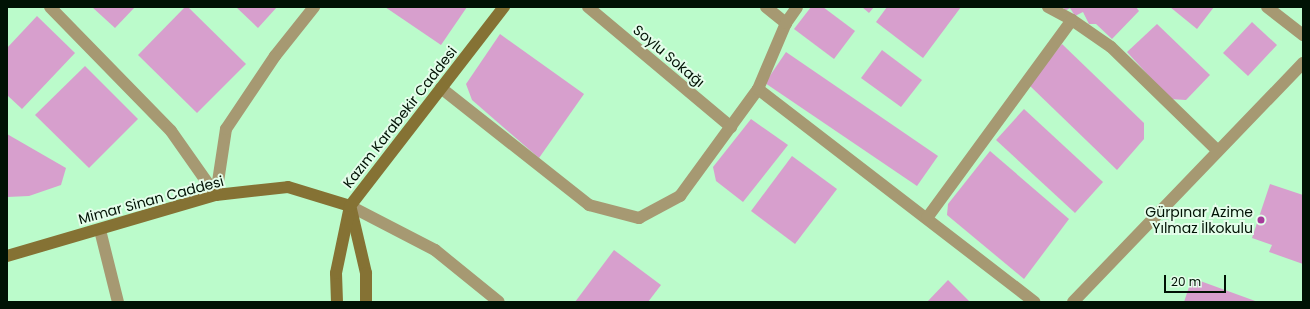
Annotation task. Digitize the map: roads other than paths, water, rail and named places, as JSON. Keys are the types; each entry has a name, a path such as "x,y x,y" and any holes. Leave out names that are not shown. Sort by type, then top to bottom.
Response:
{"street":[{"path":"50,7 171,132 216,195"},
{"path":"216,195 226,129 275,56 314,7"},
{"name":"Kazım Karabekir Caddesi","path":"366,302 366,273 350,206 504,7"},
{"name":"Soylu Sokağı","path":"588,7 731,128"},
{"path":"766,7 786,23"},
{"path":"441,88 590,205 639,218 680,196 731,128 758,89 786,23 797,7"},
{"path":"1048,7 1072,20 1111,47 1218,151"},
{"path":"1267,7 1303,35"},
{"path":"927,218 1072,20"},
{"path":"1073,302 1218,151 1298,74 1303,63"},
{"path":"758,89 1035,302"},
{"name":"Mimar Sinan Caddesi","path":"7,256 216,195 288,187 350,206"},
{"path":"337,302 336,273 350,206 435,250 500,302"},
{"path":"100,230 118,302"}],"place":[{"name":"Gürpınar Azime Yılmaz İlkokulu","path":"1261,220"}]}
